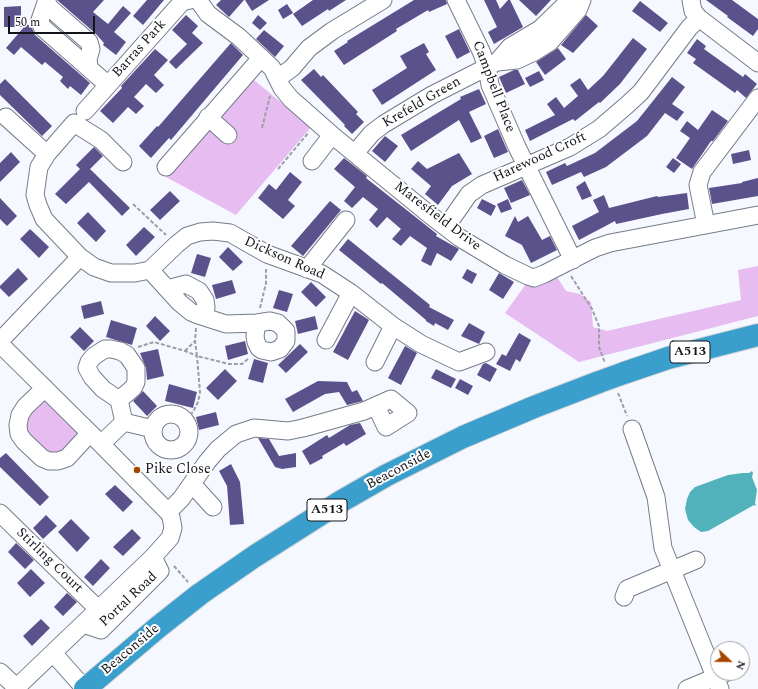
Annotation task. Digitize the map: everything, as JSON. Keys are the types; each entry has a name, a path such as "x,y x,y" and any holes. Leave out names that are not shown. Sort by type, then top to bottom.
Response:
{"highway":[{"name":"Beaconside","path":"85,689 200,594 254,556 340,502 399,468 463,437 611,377 680,354 758,335"}],"street":[{"path":"280,83 309,48 332,31 383,0"},
{"name":"Campbell Place","path":"456,0 481,51 492,64 490,85 569,262"},
{"name":"Krefeld Green","path":"355,153 372,134 384,124 432,95 492,64 510,46 540,29 570,0"},
{"name":"Krefeld Green","path":"492,64 517,60 550,42 578,10 582,0"},
{"path":"692,0 693,11 698,18 758,63"},
{"path":"46,1 50,8 89,42 91,49 88,59 89,67 108,85"},
{"name":"Maresfield Drive","path":"188,1 239,37 272,68 291,99 332,135 460,238 505,265 528,276 534,278 595,248 610,244 758,215"},
{"name":"Barras Park","path":"80,117 108,85 188,1"},
{"name":"Harewood Croft","path":"446,227 469,194 482,185 570,146 599,128 627,105 641,92 698,18"},
{"path":"166,167 261,58"},
{"path":"706,225 698,185 702,172 758,98"},
{"path":"6,117 46,154"},
{"path":"123,162 80,117 46,154 39,167 35,195 44,219 80,258 94,267 111,273 129,274 150,270 180,303 191,312 226,324 270,321 278,323 286,331 286,341 280,349 271,352 259,348 255,336 256,323"},
{"path":"208,118 228,135"},
{"path":"312,161 332,135"},
{"path":"307,269 346,220"},
{"name":"Dickson Road","path":"150,270 187,236 213,230 230,233 267,254 322,274 350,293 393,326 422,344 459,362 486,352"},
{"path":"0,341 80,258"},
{"path":"326,340 350,293"},
{"path":"375,362 393,326"},
{"path":"0,344 96,438 169,514 192,484 206,462 218,449 236,434 254,428 294,435 376,406"},
{"path":"119,400 133,388 136,382 136,368 129,357 120,351 105,349 94,356 89,362 88,368 92,377 104,389 119,400 124,422"},
{"path":"45,388 25,407 20,415 18,425 20,434 24,441 42,458 49,461 58,461 67,458 96,438 124,422 153,429"},
{"path":"166,414 173,414 180,416 185,420 188,426 188,437 181,447 170,450 164,448 155,441 153,429 155,423 160,417 166,414"},
{"path":"632,429 656,497 663,548 710,657"},
{"path":"192,484 213,506"},
{"name":"Stirling Court","path":"0,513 98,609"},
{"name":"Portal Road","path":"16,688 153,557 170,538 173,528 169,514"},
{"name":"Portal Road","path":"83,624 101,630 160,571 153,557"},
{"path":"624,597 627,589 696,560"},
{"path":"53,653 85,689"},
{"path":"0,672 16,688"},
{"path":"687,689 716,681"}],"path":[{"path":"262,128 270,96 280,83"},
{"path":"278,169 317,122"},
{"path":"133,204 176,245"},
{"path":"256,323 266,283 267,254"},
{"path":"569,262 599,326 599,347 632,429"},
{"path":"185,420 193,412 198,402 200,392 195,331 201,316"},
{"path":"185,351 195,341"},
{"path":"129,357 139,346 154,342 197,356 229,364 242,364 259,348"},
{"path":"176,568 189,582"}],"shaded area":[{"path":"254,80 311,127 236,215 166,177 171,167 181,155 185,158"},
{"path":"758,266 758,316 579,362 505,313 526,284 536,286 557,277 566,291 580,294 591,302 593,327 607,331 741,300 738,270"},
{"path":"41,399 51,401 81,435 62,454 47,456 26,433 23,426 27,410"}],"water":[{"path":"752,471 752,477 757,490 756,506 754,505 708,531 701,532 694,527 688,520 685,509 690,492 695,487 728,475 749,473"}],"building":[{"path":"57,0 104,0 93,12 108,24 123,6 131,13 114,32 126,42 116,55 103,45 104,43 96,34"},
{"path":"147,0 164,0 143,25 133,16"},
{"path":"221,0 244,0 229,17 216,5"},
{"path":"245,0 269,0 252,11"},
{"path":"313,0 346,0 329,11 328,9 302,26 293,14"},
{"path":"414,0 446,0 447,4 429,12 428,10 396,29 397,31 344,65 334,51 348,42 347,41"},
{"path":"484,0 496,0 500,9 508,0 510,0 523,27 494,44 488,32 497,27"},
{"path":"519,0 551,0 536,16"},
{"path":"706,0 732,0 758,19 758,29 753,36"},
{"path":"640,1 668,23 660,32 632,11"},
{"path":"287,4 293,13 283,19 278,10"},
{"path":"21,6 21,19 32,28 35,35 90,83 81,95 70,86 68,89 60,81 63,77 45,62 42,65 21,47 14,55 6,48 24,27 4,27 4,7"},
{"path":"186,15 198,26 192,33 203,43 176,69 169,62 187,44 172,30"},
{"path":"258,15 267,23 260,30 252,23"},
{"path":"586,15 598,26 573,53 561,45"},
{"path":"459,29 470,52 457,59 445,36"},
{"path":"264,30 284,46 275,57 256,39"},
{"path":"633,38 647,49 620,84 600,103 599,102 575,121 573,119 530,141 525,130 555,115 547,104 556,97 564,108 578,96 570,85 580,78 588,90 603,76"},
{"path":"697,39 706,46 704,49 743,77 745,74 757,84 746,98 737,90 735,93 693,63 696,59 687,53"},
{"path":"231,43 243,55 171,140 169,138 151,158 139,146 157,126 158,127"},
{"path":"424,43 429,52 426,54 436,70 382,105 372,90 407,68 400,56"},
{"path":"558,48 566,59 545,75 536,62"},
{"path":"155,49 168,60 154,75 164,85 156,93 146,84 134,97 144,106 136,114 128,107 113,123 100,111"},
{"path":"314,69 321,77 323,75 358,112 356,114 364,122 352,134 301,80"},
{"path":"514,70 518,70 525,84 506,93 499,77"},
{"path":"539,71 544,80 530,87 525,78"},
{"path":"672,77 685,87 672,104 684,112 677,121 665,113 647,136 606,167 584,177 581,172 552,185 546,172 565,163 567,166 595,153 637,121"},
{"path":"5,79 52,126 42,136 0,95 0,84"},
{"path":"479,89 486,104 469,112 482,138 471,143 459,120 411,151 401,135 461,99 460,97"},
{"path":"712,110 728,121 713,141 711,141 692,169 676,158 690,138 680,131 687,121 698,130"},
{"path":"498,129 508,152 494,158 484,136"},
{"path":"385,136 398,146 385,162 372,151"},
{"path":"94,147 103,156 90,169 130,208 122,216 89,182 66,204 55,194 80,169 76,165"},
{"path":"749,150 751,160 733,164 731,154"},
{"path":"11,152 20,162 0,182 0,163"},
{"path":"459,153 472,174 452,186 438,205 425,194 431,186 411,169 418,161 427,169"},
{"path":"344,158 367,176 366,178 437,234 436,236 459,249 451,261 437,253 431,266 421,261 427,248 410,236 401,246 392,239 401,229 387,217 377,228 369,220 378,209 363,197 352,208 344,201 355,187 334,169"},
{"path":"673,158 681,164 674,173 666,167"},
{"path":"290,172 302,182 288,200 295,206 283,219 258,198 269,184 276,190"},
{"path":"758,178 758,196 712,204 709,188 742,183"},
{"path":"522,180 530,195 511,203 504,188"},
{"path":"585,181 592,196 582,200 576,187"},
{"path":"170,191 180,201 160,220 150,210"},
{"path":"687,193 689,209 616,224 615,221 579,240 572,226 599,212 593,200 604,195 609,208 657,196"},
{"path":"0,198 17,216 7,226 0,219"},
{"path":"482,199 496,206 491,216 477,208"},
{"path":"508,199 512,209 501,213 497,204"},
{"path":"330,201 341,210 303,256 291,246"},
{"path":"88,212 106,231 96,242 77,223"},
{"path":"515,216 518,222 528,216 542,240 550,236 557,250 531,263 522,245 505,236"},
{"path":"144,227 155,237 136,256 126,245"},
{"path":"30,229 49,247 39,258 20,239"},
{"path":"348,239 430,305 429,307 454,320 448,330 435,323 434,326 426,321 382,283 381,284 339,250"},
{"path":"228,247 243,262 233,271 219,257"},
{"path":"197,254 211,258 205,277 191,273"},
{"path":"18,268 28,279 9,297 0,288 0,286"},
{"path":"467,269 477,274 472,284 462,278"},
{"path":"499,273 514,282 503,299 489,290"},
{"path":"232,280 236,293 216,299 212,285"},
{"path":"311,282 326,297 316,307 301,292"},
{"path":"279,290 293,294 287,312 273,308"},
{"path":"101,301 104,314 84,319 81,306"},
{"path":"355,311 369,320 348,360 333,352"},
{"path":"155,316 170,331 160,341 146,326"},
{"path":"315,316 318,329 298,334 295,321"},
{"path":"111,320 137,328 132,345 106,337"},
{"path":"469,323 485,332 479,344 461,336"},
{"path":"80,327 94,341 84,351 70,337"},
{"path":"519,333 531,340 520,362 516,359 510,371 496,364 502,354 506,356"},
{"path":"245,341 248,354 228,360 225,346"},
{"path":"300,344 308,352 286,373 278,365"},
{"path":"405,346 417,353 401,385 388,378"},
{"path":"158,349 164,376 147,380 146,368 140,353"},
{"path":"254,359 268,363 263,383 248,379"},
{"path":"486,363 497,369 490,382 477,375 483,364"},
{"path":"225,369 237,381 218,400 206,388"},
{"path":"436,369 456,379 451,388 431,378"},
{"path":"460,379 473,386 468,395 455,388"},
{"path":"318,381 347,382 352,392 357,390 363,401 347,405 339,392 325,394 293,412 285,399"},
{"path":"169,384 197,392 193,408 165,401"},
{"path":"143,391 157,406 147,416 133,401"},
{"path":"216,412 219,425 199,430 196,417"},
{"path":"360,423 366,434 346,446 344,443 310,465 302,451 327,435 329,438 350,425"},
{"path":"258,438 269,439 279,456 296,453 296,467 282,469 275,467"},
{"path":"6,453 49,497 40,506 0,467 0,458"},
{"path":"231,464 240,482 244,524 230,525 227,486 219,471"},
{"path":"115,485 133,502 123,512 105,494"},
{"path":"46,515 57,526 43,539 33,528"},
{"path":"71,519 90,538 77,552 58,532"},
{"path":"132,529 141,538 123,556 113,547"},
{"path":"16,543 34,560 25,569 8,552"},
{"path":"101,559 110,568 93,586 84,577"},
{"path":"31,569 45,583 30,597 17,583"},
{"path":"67,593 77,602 63,616 54,607"},
{"path":"41,619 50,628 32,646 23,636"}],"place":[{"name":"Pike Close","path":"137,470"}]}
